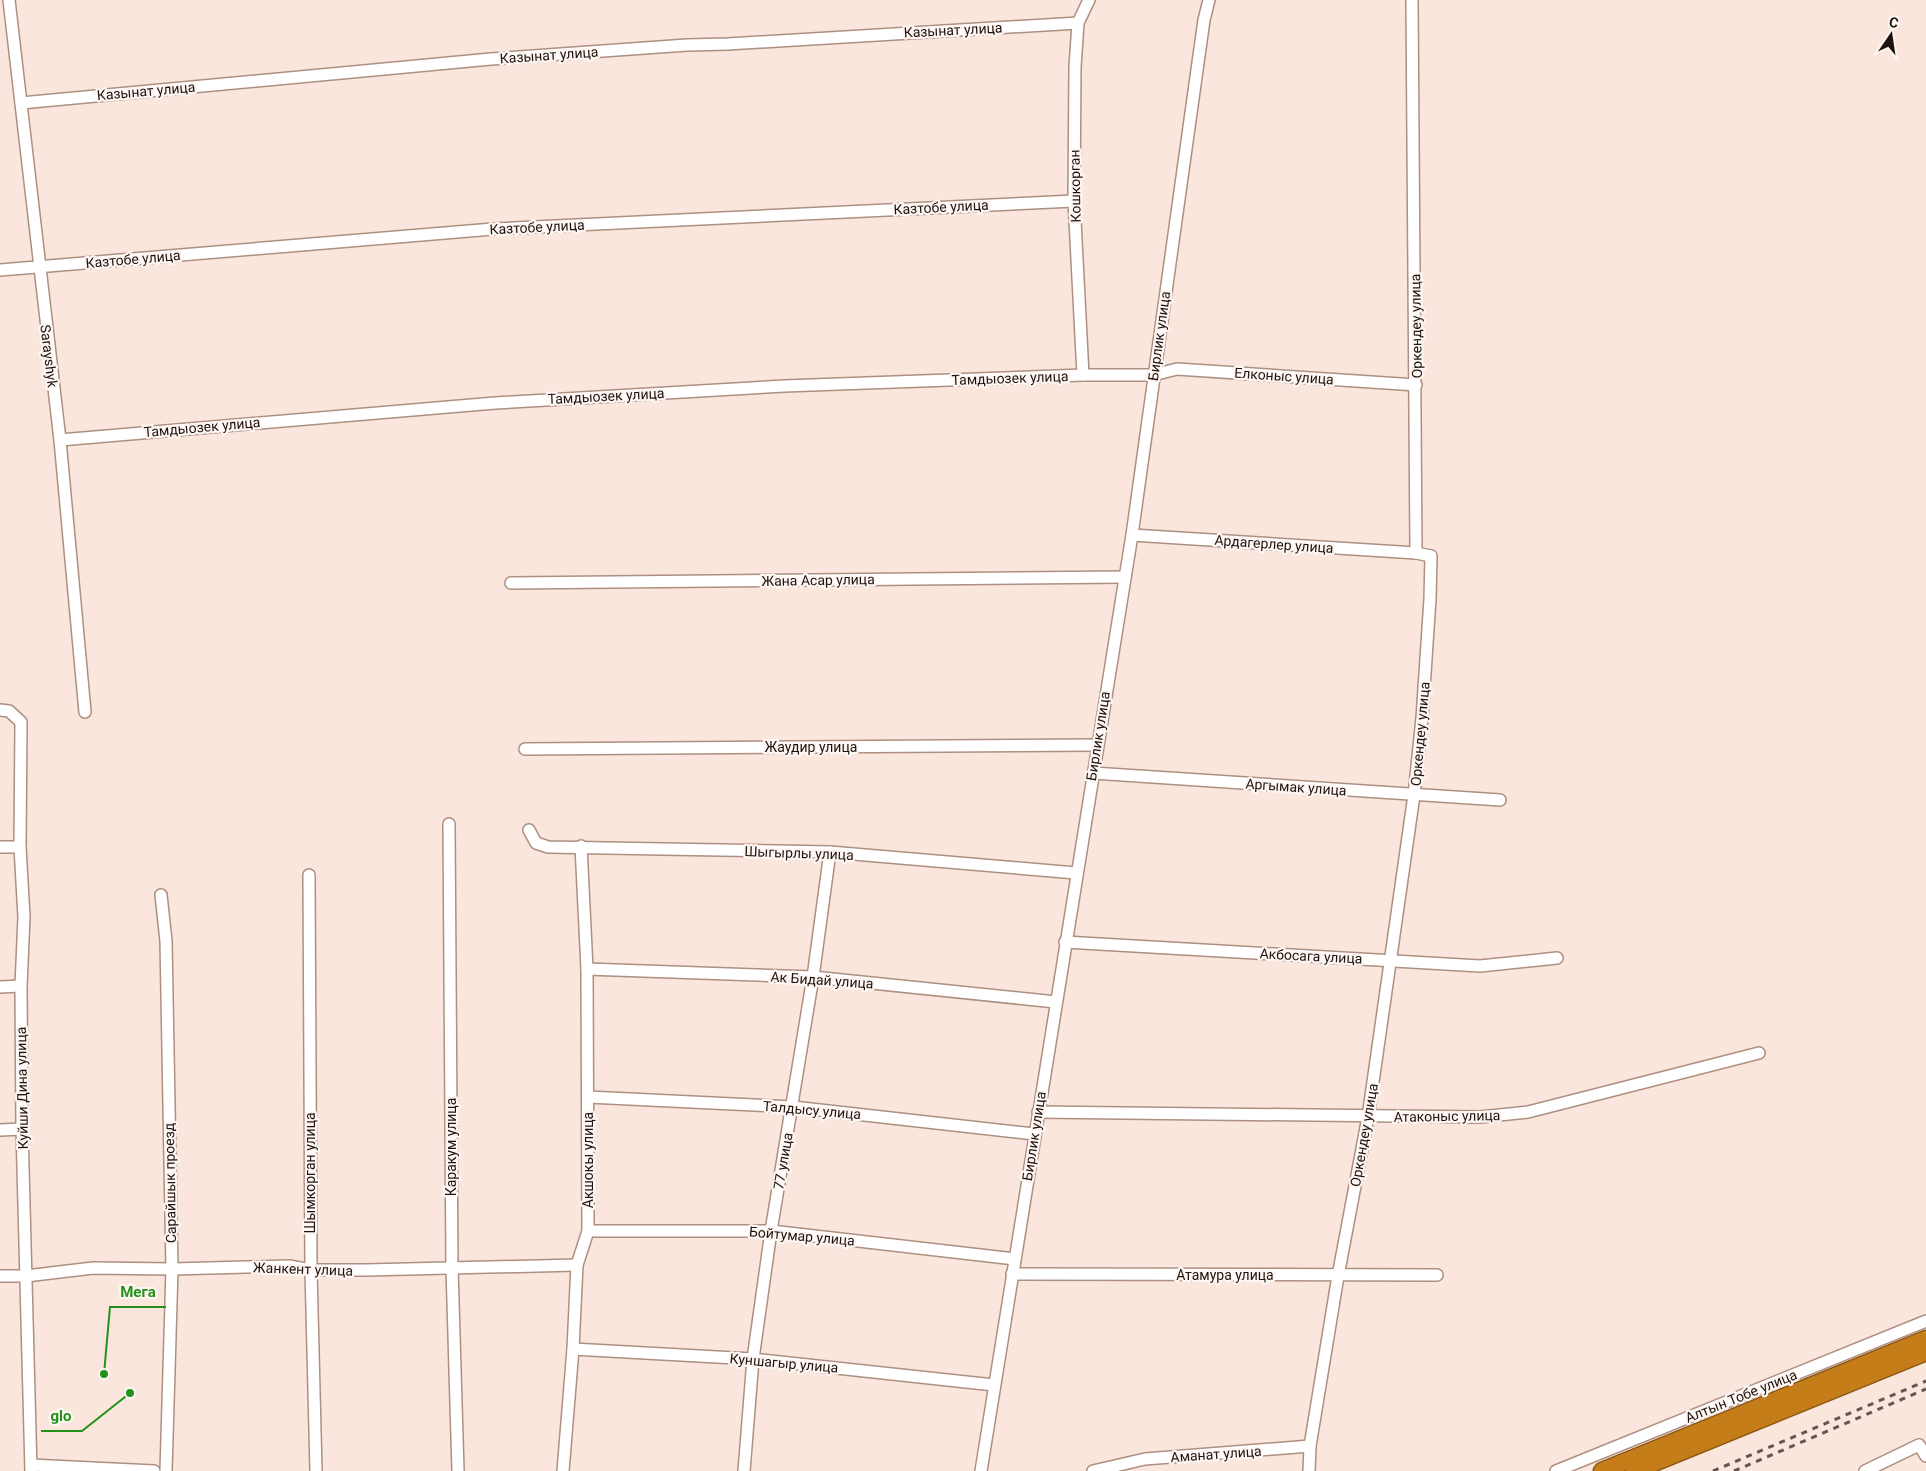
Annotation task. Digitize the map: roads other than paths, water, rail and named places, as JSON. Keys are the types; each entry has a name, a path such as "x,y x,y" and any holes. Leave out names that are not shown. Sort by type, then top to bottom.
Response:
{"highway":[{"path":"1602,1471 1926,1339"},
{"path":"1634,1471 1926,1352"}],"street":[{"name":"Sarayshyk","path":"9,0 38,267 60,440 85,712"},
{"name":"Кошкорган","path":"1083,375 1074,201 1075,67 1078,23 1089,0"},
{"name":"Бирлик улица","path":"980,1471 1096,745 1132,535 1204,20 1209,0"},
{"name":"Оркендеу улица","path":"1309,1471 1310,1446 1338,1276 1368,1117 1414,795 1422,718 1430,556 1416,553 1412,0"},
{"name":"Казынат улица","path":"21,103 511,57 1078,23"},
{"name":"Казтобе улица","path":"0,270 493,229 1074,201"},
{"name":"Елконыс улица","path":"1153,375 1177,369 1416,385"},
{"name":"Тамдыозек улица","path":"60,440 495,403 784,386 1083,375 1153,375"},
{"name":"Ардагерлер улица","path":"1132,535 1416,553"},
{"name":"Жана Асар улица","path":"511,583 1125,577"},
{"name":"Куйши Дина улица","path":"4,710 21,722 20,847 24,917 21,986 22,1129 31,1468"},
{"name":"Жаудир улица","path":"525,749 1096,745"},
{"name":"Аргымак улица","path":"1092,774 1500,800"},
{"name":"Каракум улица","path":"449,824 452,1268 458,1471"},
{"name":"Шыгырлы улица","path":"530,830 532,838 541,845 564,848 581,846 830,852 1076,873"},
{"name":"Акшокы улица","path":"563,1471 573,1349 577,1266 588,1231 587,969 581,846"},
{"path":"0,847 20,847"},
{"name":"77 улица","path":"744,1471 753,1359 771,1231 813,977 830,852"},
{"name":"Шымкорган улица","path":"308,875 311,1270 316,1471"},
{"name":"Сарайшык проезд","path":"161,895 166,941 172,1269 166,1471"},
{"name":"Акбосага улица","path":"1065,942 1480,966 1557,958"},
{"name":"Ак Бидай улица","path":"587,969 813,977 1056,1002"},
{"path":"0,987 21,986"},
{"name":"Атаконыс улица","path":"1038,1112 1480,1117 1528,1112 1759,1053"},
{"name":"Талдысу улица","path":"588,1097 792,1107 1034,1134"},
{"path":"0,1130 22,1129"},
{"name":"Бойтумар улица","path":"588,1231 771,1231 1014,1259"},
{"name":"Жанкент улица","path":"0,1276 26,1276 93,1268 172,1269 289,1266 311,1270 577,1266"},
{"name":"Атамура улица","path":"1012,1274 1437,1275"},
{"name":"Алтын Тобе улица","path":"1556,1471 1926,1321"},
{"name":"Куншагыр улица","path":"573,1349 753,1359 994,1385"},
{"path":"1865,1471 1923,1444 1926,1456"},
{"name":"Аманат улица","path":"1093,1471 1146,1459 1310,1446"},
{"path":"31,1468 154,1471"}],"railway":[{"path":"1713,1471 1926,1381"},
{"path":"1734,1471 1926,1389"}],"place":[{"name":"Мега","path":"104,1374"},
{"name":"glo","path":"130,1393"}]}
